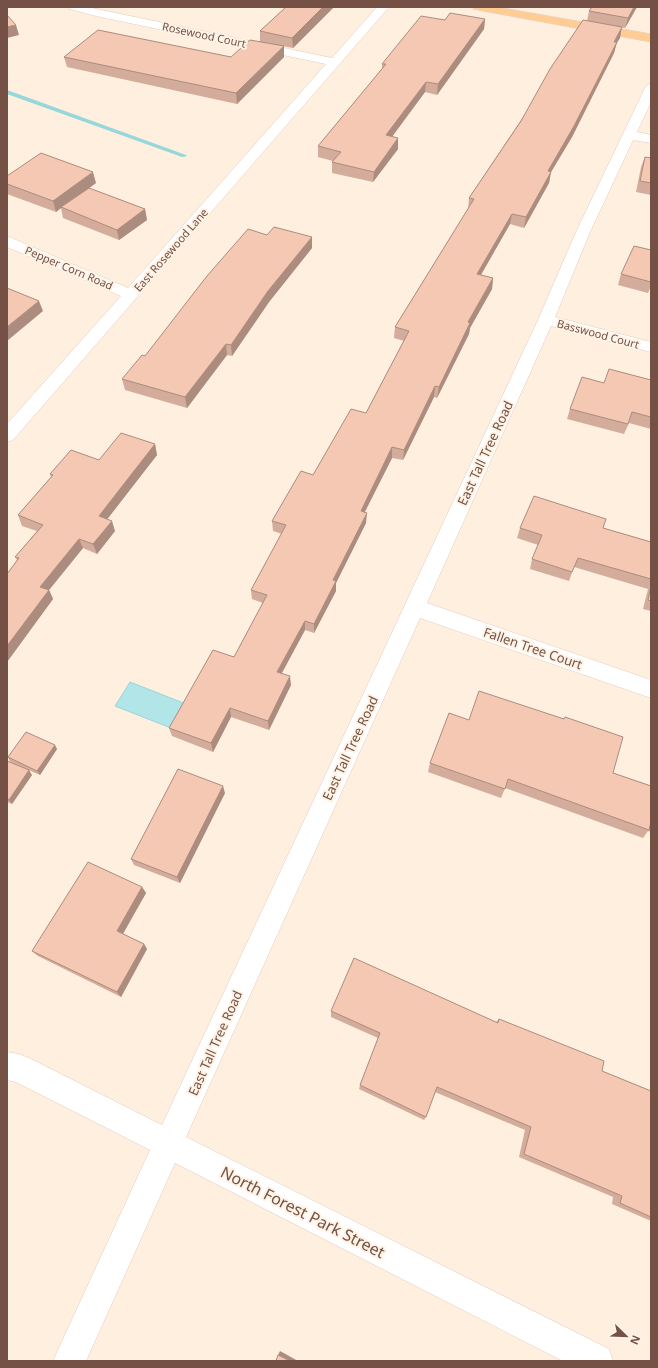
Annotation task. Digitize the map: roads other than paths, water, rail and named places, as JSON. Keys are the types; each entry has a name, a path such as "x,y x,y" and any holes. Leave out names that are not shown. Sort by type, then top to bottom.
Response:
{"main road":[{"path":"478,7 651,38"}],"street":[{"name":"Rosewood Court","path":"74,7 96,13 335,62"},
{"name":"East Rosewood Lane","path":"7,436 383,7"},
{"name":"East Tall Tree Road","path":"69,1361 546,320 584,232 640,137 651,88"},
{"name":"Pepper Corn Road","path":"7,241 132,295"},
{"name":"Basswood Court","path":"546,320 651,347"},
{"name":"Fallen Tree Court","path":"414,607 651,689"},
{"name":"North Forest Park Street","path":"7,1066 19,1068 597,1361"}],"water":[{"path":"130,682 186,704 171,728 115,706"}],"waterway":[{"path":"7,92 184,156"}]}
